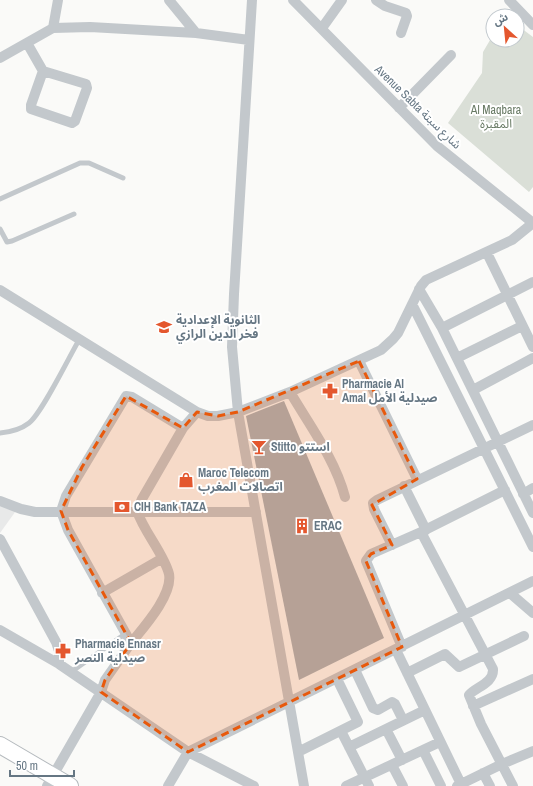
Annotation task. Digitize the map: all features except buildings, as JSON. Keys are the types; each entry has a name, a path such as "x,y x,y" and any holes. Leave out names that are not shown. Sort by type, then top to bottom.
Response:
{"main road":[{"path":"0,745 50,781 70,786"}],"street":[{"path":"53,28 58,0"},
{"path":"168,0 196,33"},
{"path":"252,0 232,347 238,412 304,786"},
{"name":"Avenue Sabta شارع سبتة","path":"293,0 399,108 449,156 533,223"},
{"path":"322,28 342,0"},
{"path":"376,0 385,6 406,13 407,16 400,33"},
{"path":"509,0 533,25"},
{"path":"0,58 53,28 90,27 196,33 249,40"},
{"path":"28,42 43,71 86,84 87,88 75,121 72,123 31,109 31,105 43,71"},
{"path":"399,108 451,55"},
{"path":"0,290 78,340 197,412 208,416 218,416 238,412 290,392 381,350 393,339 419,288 430,277 487,253 520,236 533,223"},
{"path":"487,253 533,347"},
{"path":"442,328 533,282"},
{"path":"419,288 442,328 533,513"},
{"path":"412,304 533,547"},
{"path":"457,358 522,326"},
{"path":"473,390 533,358"},
{"path":"359,361 416,480"},
{"path":"290,392 331,461 342,484 345,497"},
{"path":"128,639 68,530 61,511 66,496 82,467 126,396 132,397 183,428"},
{"path":"137,511 183,428 197,412"},
{"path":"392,545 374,509 373,503 416,480 533,425"},
{"path":"404,486 423,531 493,672 483,686 470,694 473,706 513,786"},
{"path":"523,494 533,488"},
{"path":"505,490 423,531 372,554 366,561 407,673 459,785 533,751"},
{"path":"0,501 21,509 35,512 256,512"},
{"path":"50,781 101,692 105,680 128,639 151,617 166,594 169,575 137,511"},
{"path":"0,539 56,642 59,650 58,664"},
{"path":"102,593 161,559"},
{"path":"168,786 188,752 533,581"},
{"path":"510,593 533,613"},
{"path":"0,630 58,664 188,752 254,786"},
{"path":"407,673 445,654 457,668 486,656 524,636"},
{"path":"355,670 373,708 378,710 392,702 395,704 403,720"},
{"path":"337,679 367,738"},
{"path":"473,706 533,679"},
{"path":"349,747 425,710"},
{"path":"298,752 358,722"},
{"path":"386,729 402,760"},
{"path":"341,731 367,781"},
{"path":"346,786 367,781 392,765 440,742"},
{"path":"423,750 441,786"},
{"path":"392,765 403,786"},
{"path":"483,773 490,786"}],"lane":[{"path":"0,198 80,164 89,163 123,178"},
{"path":"0,229 7,242 12,241 74,214"},
{"path":"0,433 10,432 22,428 35,418 78,340"},
{"path":"70,673 128,639"}],"highlighted area":[{"path":"359,361 417,479 372,505 392,545 371,554 366,561 402,647 188,752 101,692 105,680 131,643 68,530 61,511 82,467 126,396 183,428 197,412 218,416 238,412"}],"shaded area":[{"path":"0,500 18,508 0,533"}],"green space":[{"name":"Al Maqbara المقبرة","path":"525,31 533,37 533,187 529,192 448,123 482,73 483,52 485,48 525,48"}],"place":[{"name":"الثانوية الإعدادية فخر الدين الرازي","path":"164,327"},
{"name":"Pharmacie Al Amal صيدلية الأمل","path":"330,391"},
{"name":"Stitto استتو","path":"259,447"},
{"name":"Maroc Telecom اتصالات المغرب","path":"186,480"},
{"name":"CIH Bank TAZA","path":"122,507"},
{"name":"ERAC","path":"302,526"},
{"name":"Pharmacie Ennasr صيدلية النصر","path":"63,651"}]}
